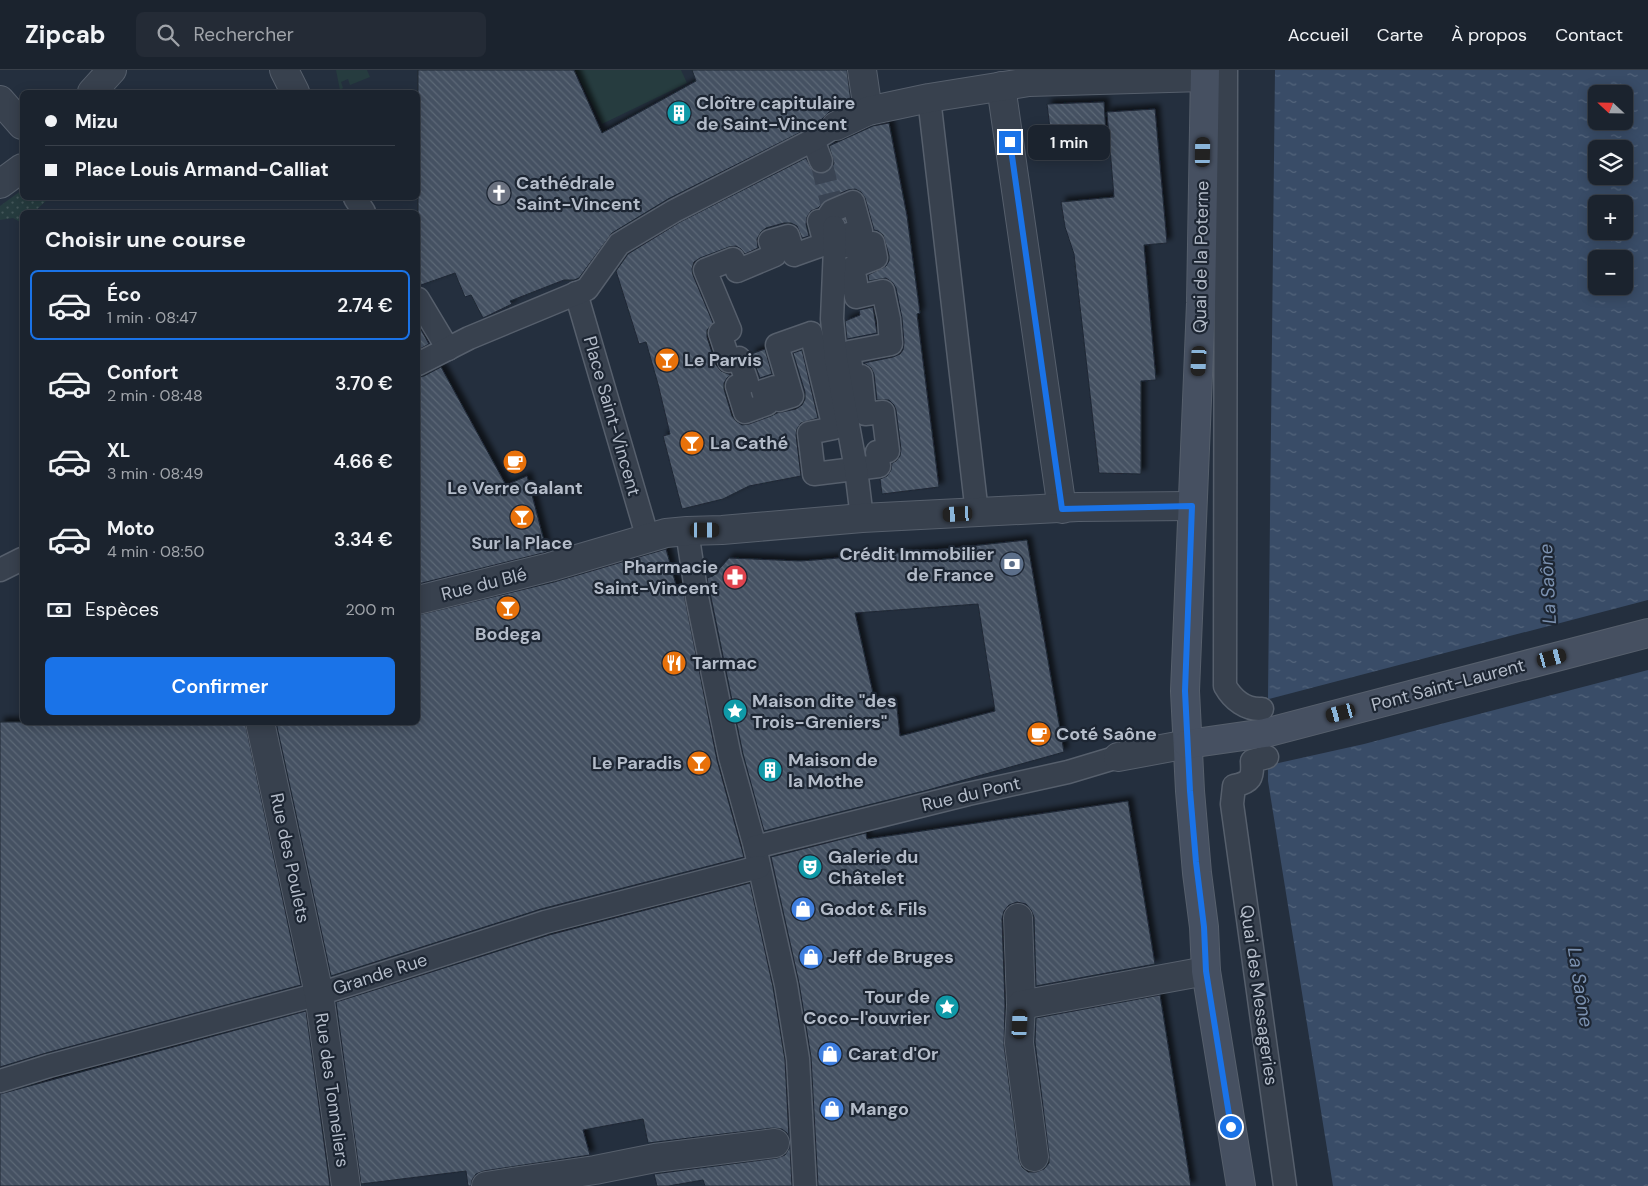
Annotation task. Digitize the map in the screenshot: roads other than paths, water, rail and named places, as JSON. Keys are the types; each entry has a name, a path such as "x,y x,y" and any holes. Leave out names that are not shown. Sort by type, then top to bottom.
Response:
{"main road":[{"name":"Quai de la Poterne","path":"1188,744 1185,691 1212,72"},
{"name":"Pont Saint-Laurent","path":"1188,744 1265,733 1648,633"},
{"path":"1188,744 1206,971 1241,1186"}],"street":[{"path":"94,90 112,70"},
{"path":"284,70 294,90"},
{"path":"862,70 868,111"},
{"path":"420,363 469,338 586,288 619,244 674,212 868,111 929,98 1001,86 1029,76 1212,72"},
{"name":"Quai de la Poterne","path":"1212,72 1225,686 1230,694 1253,708"},
{"path":"1001,86 1062,509"},
{"path":"929,98 977,513"},
{"path":"0,100 20,123"},
{"path":"821,160 824,133"},
{"path":"0,184 20,169"},
{"path":"853,202 861,231 849,234 845,239 846,246 852,248 873,242 876,258 853,267 856,282 853,283 856,297 883,291 889,319 891,344 849,352 852,377 861,376 865,414 883,412 888,451 878,452 879,466 856,469 814,474 810,433 834,428 811,333 777,345 792,396 779,400 775,387 763,391 767,404 745,412 737,386 747,382 739,358 729,361 720,333 730,330 705,270 732,259 737,271 745,268 775,255 770,241 788,236 794,255 825,244 819,222 825,221 833,210 853,202"},
{"path":"833,210 835,247 832,319 836,359 856,469 862,518"},
{"name":"Place Saint-Vincent","path":"576,293 648,539"},
{"path":"420,302 448,349"},
{"path":"648,539 666,533 862,518 1062,509 1192,506"},
{"path":"687,531 697,597 730,757 757,857 788,994 798,1059 805,1186"},
{"name":"Rue du Blé","path":"420,600 550,567 648,539"},
{"path":"0,570 20,560"},
{"name":"Rue des Poulets","path":"261,725 319,994"},
{"name":"Rue du Pont","path":"757,857 1118,757 1188,744"},
{"name":"Quai des Messageries","path":"1259,759 1248,781 1234,786 1232,804 1285,1186"},
{"name":"Grande Rue","path":"0,1080 319,994 757,857"},
{"path":"1018,918 1021,1004 1019,1043 1034,1157"},
{"path":"1021,1004 1206,971"},
{"name":"Rue des Tonneliers","path":"319,994 346,1186"},
{"path":"486,1186 594,1170 655,1158 802,1140"}],"water":[{"name":"La Saône","path":"1275,70 1648,70 1648,1186 1333,1186 1268,781"}],"tunnel":[{"path":"821,161 833,210"}],"place":[{"name":"Cloître capitulaire de Saint-Vincent","path":"679,113"},
{"name":"Cathédrale Saint-Vincent","path":"499,193"},
{"name":"Le Parvis","path":"667,360"},
{"name":"La Cathé","path":"692,443"},
{"name":"Le Verre Galant","path":"515,462"},
{"name":"Sur la Place","path":"522,517"},
{"name":"Crédit Immobilier de France","path":"1012,564"},
{"name":"Pharmacie Saint-Vincent","path":"735,577"},
{"name":"Bodega","path":"508,608"},
{"name":"Tarmac","path":"674,663"},
{"name":"Maison dite \"des Trois-Greniers\"","path":"735,711"},
{"name":"Coté Saône","path":"1039,734"},
{"name":"Le Paradis","path":"699,763"},
{"name":"Maison de la Mothe","path":"770,770"},
{"name":"Galerie du Châtelet","path":"810,867"},
{"name":"Godot & Fils","path":"803,909"},
{"name":"Jeff de Bruges","path":"811,957"},
{"name":"Tour de Coco-l'ouvrier","path":"947,1007"},
{"name":"Carat d'Or","path":"830,1054"},
{"name":"Mango","path":"832,1109"}]}
